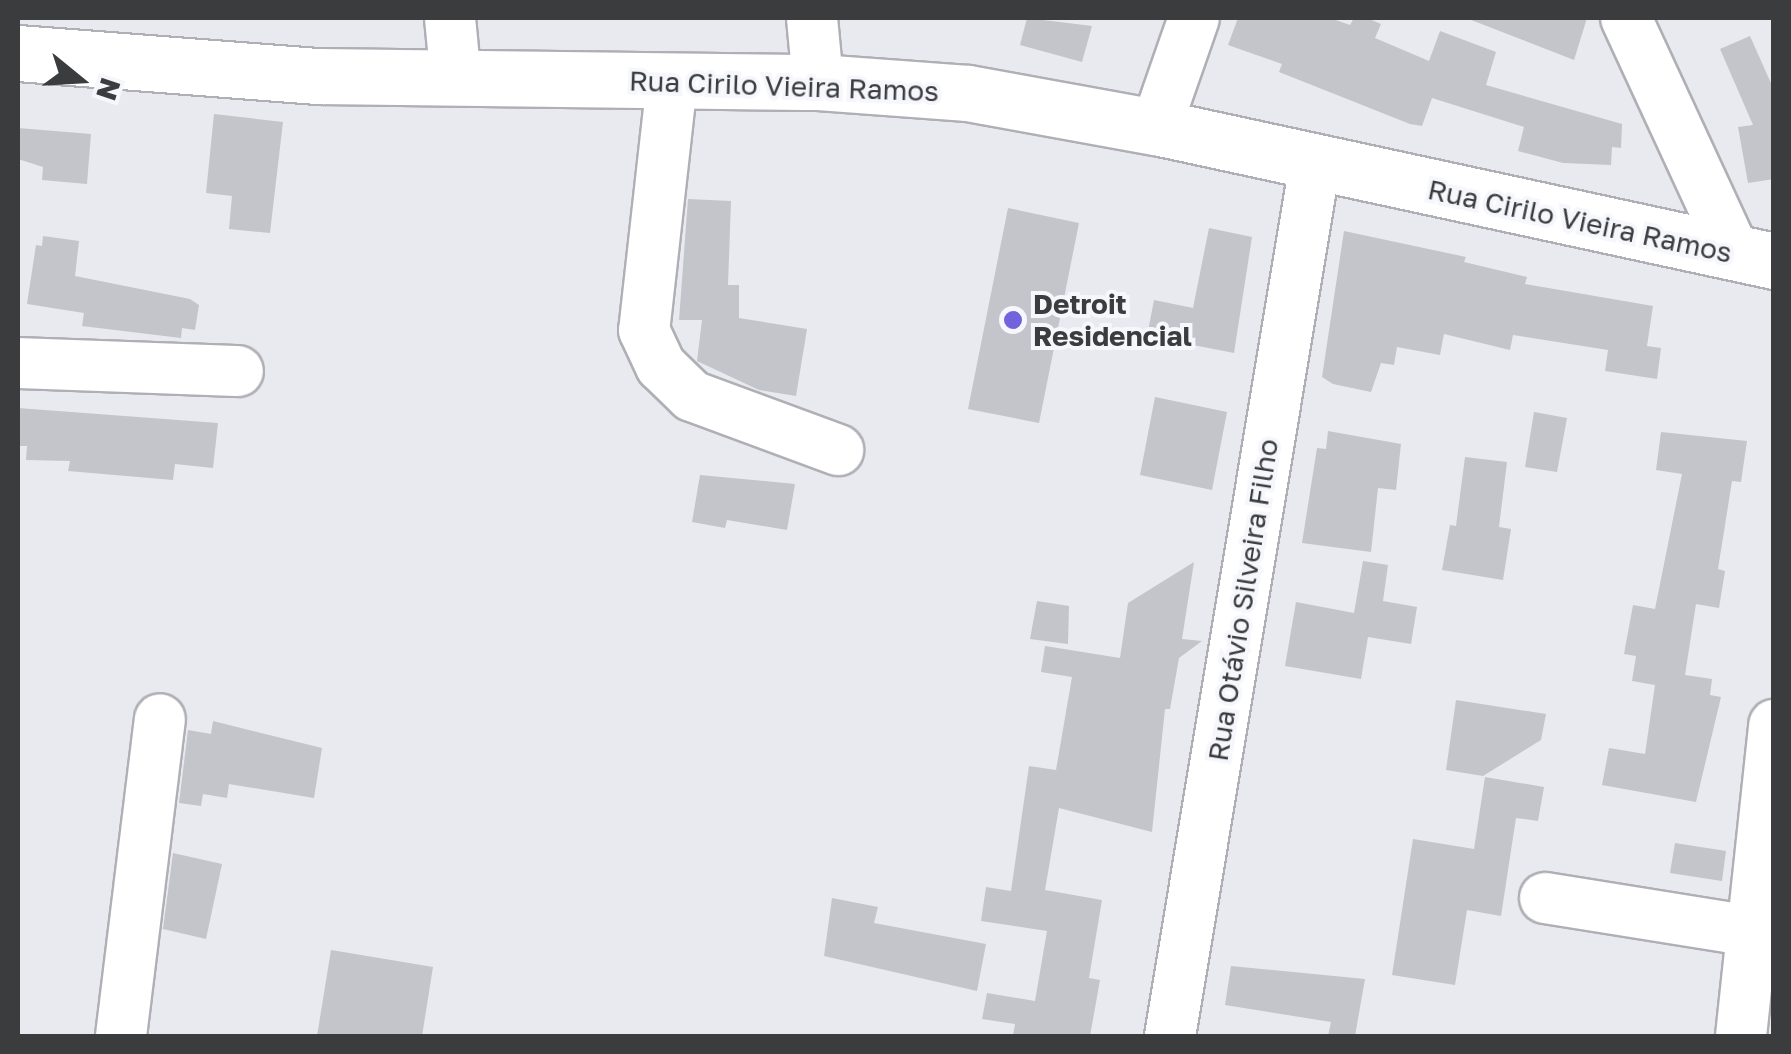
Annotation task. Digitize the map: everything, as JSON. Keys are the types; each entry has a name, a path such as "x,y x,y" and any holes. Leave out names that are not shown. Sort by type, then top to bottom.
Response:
{"main road":[{"name":"Rua Cirilo Vieira Ramos","path":"18,53 232,72 456,80 818,82 968,93 1156,127 1754,258"}],"street":[{"path":"450,18 456,80"},
{"path":"812,18 818,82"},
{"path":"1156,127 1194,18"},
{"path":"1626,18 1754,258"},
{"path":"672,82 644,330 661,366 692,396 838,450"},
{"name":"Rua Otávio Silveira Filho","path":"1170,1036 1315,164"},
{"path":"18,363 238,370"},
{"path":"121,1036 160,719"},
{"path":"1741,1036 1774,724"},
{"path":"1545,898 1752,931"}],"building":[{"path":"1027,18 1092,26 1082,62 1020,45"},
{"path":"1238,18 1330,18 1350,25 1354,18 1367,18 1381,24 1375,38 1429,61 1440,31 1496,52 1486,85 1622,124 1621,148 1612,147 1611,165 1563,163 1518,151 1524,127 1432,98 1422,126 1410,124 1279,72 1282,64 1228,45"},
{"path":"1466,18 1587,18 1574,60"},
{"path":"1750,36 1774,90 1774,179 1748,183 1738,127 1753,125 1720,49"},
{"path":"214,114 283,122 270,233 229,229 232,196 206,193"},
{"path":"18,128 91,134 87,184 42,180 43,167 18,159"},
{"path":"688,199 731,201 728,285 739,285 739,318 807,329 796,396 759,390 697,361 702,320 679,320"},
{"name":"Detroit Residencial","path":"1008,208 1079,223 1039,423 968,409"},
{"path":"1209,228 1252,237 1234,353 1147,336 1154,300 1193,308"},
{"path":"1344,231 1466,257 1464,262 1527,277 1525,284 1653,306 1647,346 1661,348 1657,379 1605,371 1608,350 1513,335 1510,350 1444,334 1440,355 1397,347 1394,365 1381,363 1371,392 1333,384 1322,377"},
{"path":"43,236 79,241 75,276 190,299 199,305 195,330 182,328 181,338 82,326 84,313 27,304 36,245 42,246"},
{"path":"1155,397 1227,412 1212,490 1140,475"},
{"path":"18,408 218,423 213,468 175,464 173,480 68,471 70,461 26,460 27,446 18,446"},
{"path":"1534,412 1567,418 1557,472 1525,467"},
{"path":"1328,431 1401,444 1396,490 1378,488 1371,552 1302,543 1317,448 1326,449"},
{"path":"1661,432 1747,441 1741,482 1732,481 1718,569 1725,571 1719,608 1696,604 1685,675 1712,679 1710,695 1721,697 1696,802 1602,785 1609,748 1645,754 1655,685 1632,681 1636,656 1624,654 1633,605 1655,609 1682,474 1656,470"},
{"path":"1465,457 1507,462 1499,527 1511,529 1503,580 1442,570 1450,525 1456,526"},
{"path":"700,475 795,484 787,530 727,520 725,528 692,522"},
{"path":"1363,561 1388,565 1383,601 1417,607 1411,644 1368,637 1361,679 1285,666 1296,602 1354,613"},
{"path":"1194,562 1182,639 1202,641 1179,658 1170,709 1165,709 1152,832 1059,808 1045,890 1102,900 1089,978 1100,980 1090,1036 1013,1036 1015,1024 982,1019 987,993 1035,1001 1047,931 981,921 986,887 1011,891 1029,766 1056,770 1072,677 1041,672 1045,646 1120,658 1128,603"},
{"path":"1037,601 1069,606 1068,644 1030,639"},
{"path":"1456,700 1546,714 1541,740 1483,776 1446,770"},
{"path":"213,721 322,748 314,798 229,784 227,798 203,794 201,806 179,803 188,730 211,734"},
{"path":"1485,777 1544,787 1538,821 1516,818 1501,916 1467,910 1455,985 1392,975 1413,839 1474,849"},
{"path":"1675,843 1726,851 1722,881 1670,873"},
{"path":"173,853 222,864 206,939 163,929"},
{"path":"832,898 878,907 874,923 986,944 977,991 824,956"},
{"path":"331,950 433,967 422,1036 317,1036"},
{"path":"1231,966 1365,979 1355,1036 1328,1036 1331,1022 1225,1005"}],"place":[{"name":"Detroit Residencial","path":"1013,320"}]}
